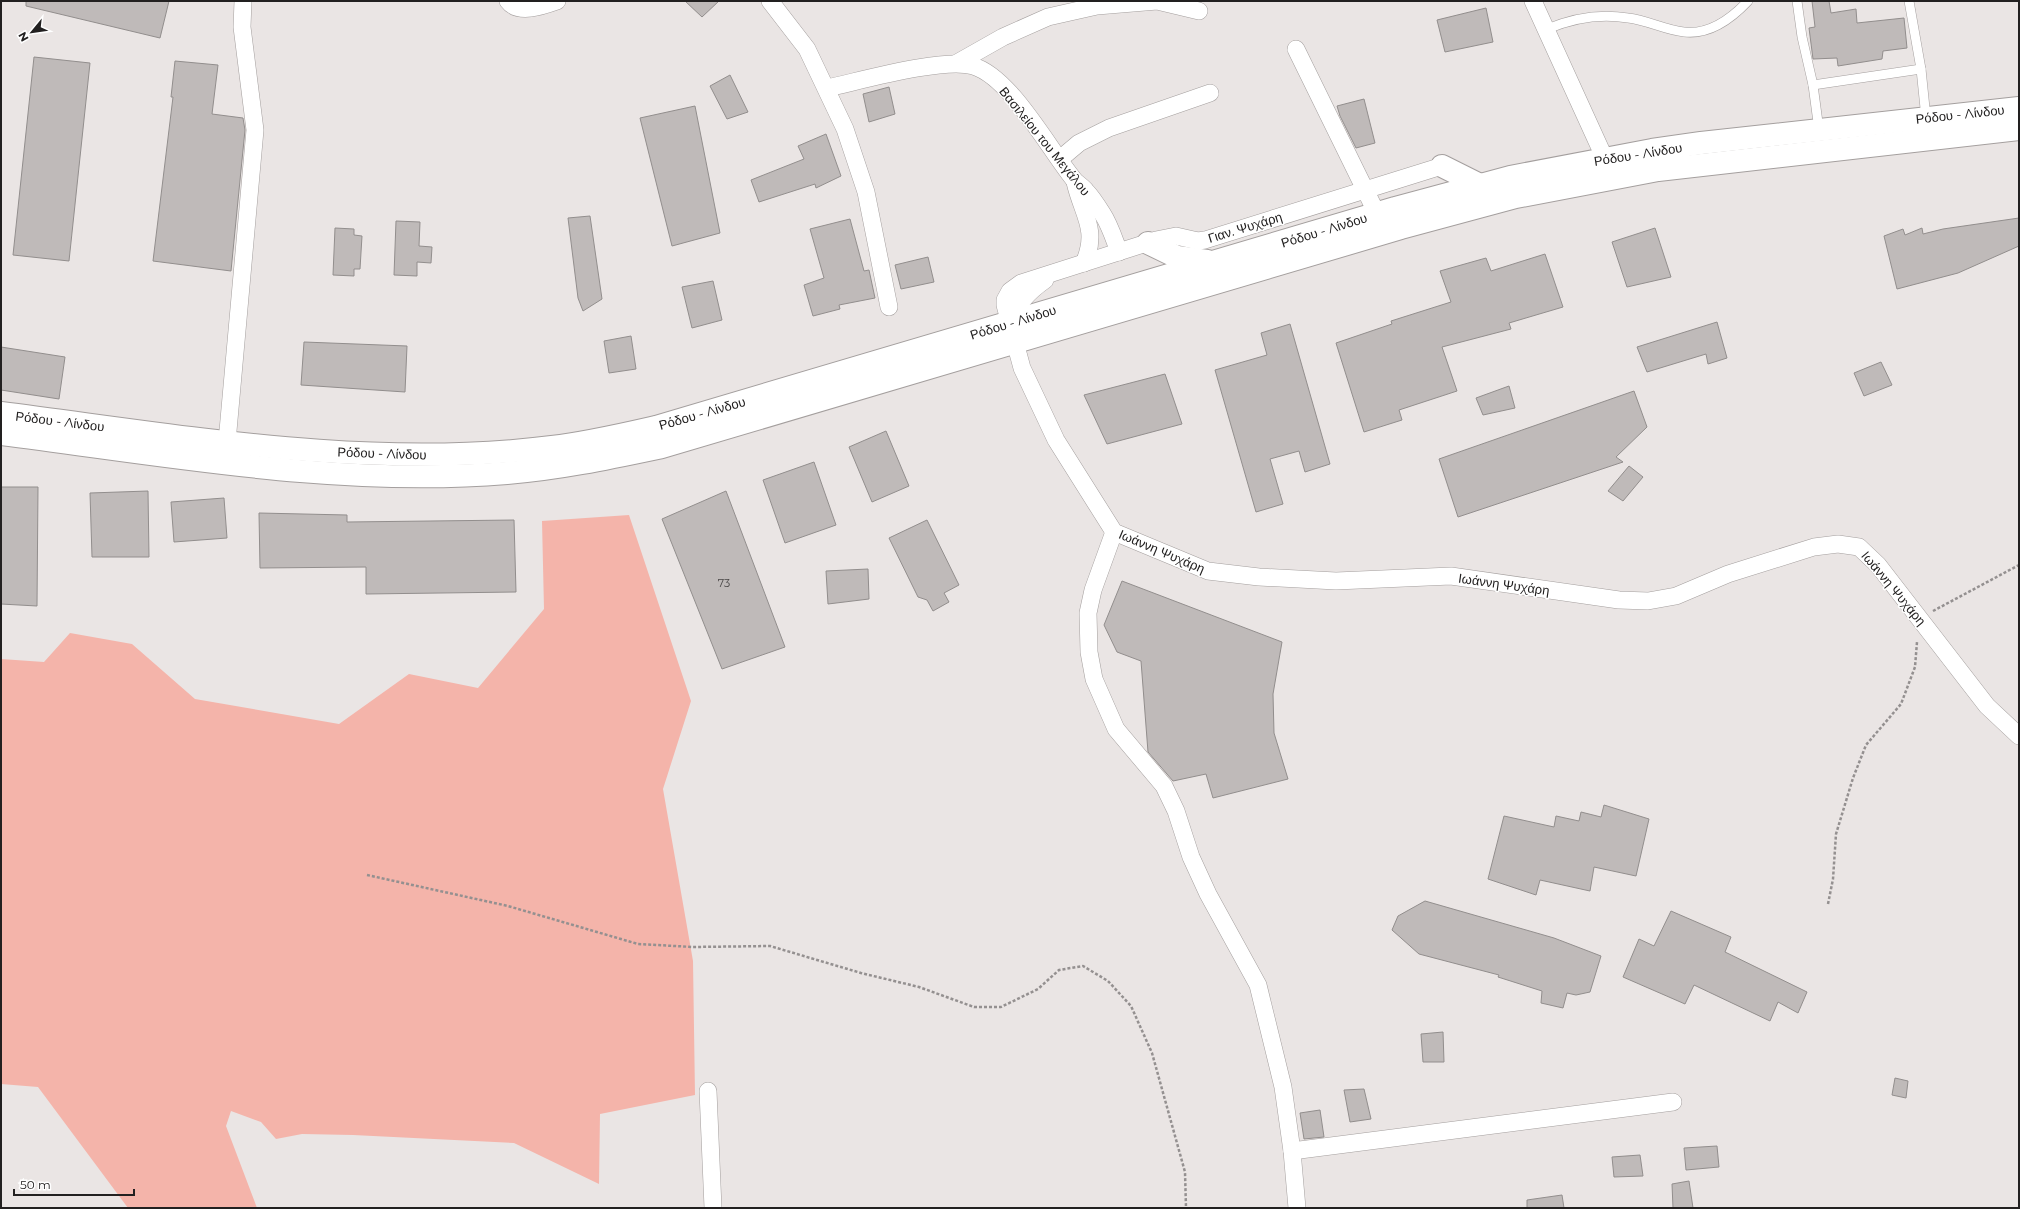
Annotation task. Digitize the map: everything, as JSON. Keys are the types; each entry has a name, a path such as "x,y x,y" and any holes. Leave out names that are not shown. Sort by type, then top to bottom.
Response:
{"main road":[{"name":"Ρόδου - Λίνδου","path":"1,434 271,469 355,474 434,476 506,473 602,460 662,447 1011,333 1216,262 1377,214 1510,177 1701,143 2019,108"},
{"name":"Ρόδου - Λίνδου","path":"1,413 272,448 356,453 435,455 503,452 552,447 599,440 656,427 1544,191 1658,170 2019,128"},
{"path":"1442,166 1480,185"},
{"path":"1148,242 1177,257 1216,262"}],"street":[{"path":"227,442 255,130 242,27 242,1"},
{"path":"508,1 512,7 520,9 557,1"},
{"path":"957,63 1003,37 1048,17 1097,6 1157,1 1199,11"},
{"path":"1533,1 1605,159"},
{"path":"773,2 807,49 827,88 845,130 866,192 889,308"},
{"path":"1296,49 1377,214"},
{"name":"Βασιλείου του Μεγάλου","path":"827,88 924,67 957,63 974,66 988,73 1006,89 1034,123 1075,181 1086,191 1102,213 1119,252"},
{"path":"1060,159 1079,143 1109,128 1210,93"},
{"name":"Γιαν. Ψυχάρη","path":"1011,333 1014,310 1024,297 1044,281 1064,269 1148,242 1176,236 1201,241 1442,166"},
{"path":"1075,181 1078,197 1090,226 1090,245 1084,263"},
{"name":"Ιωάννη Ψυχάρη","path":"1011,333 1022,368 1056,440 1114,532 1208,571 1259,577 1336,581 1451,576 1612,599 1648,601 1676,596 1728,574 1814,547 1838,544 1858,546 1878,565 1987,706 2019,736"},
{"path":"1114,532 1093,590 1088,613 1089,652 1094,679 1116,729 1164,786 1176,811 1191,857 1208,894 1258,985 1282,1087 1292,1151 1297,1208"},
{"path":"708,1091 713,1208"},
{"path":"1292,1151 1673,1102"}],"lane":[{"path":"1547,29 1564,22 1585,17 1607,16 1629,18 1684,32 1699,32 1713,27 1730,18 1748,1"},
{"path":"1796,1 1802,37 1813,85 1819,130"},
{"path":"1909,1 1921,69 1926,118"},
{"path":"1813,85 1921,69"}],"path":[{"path":"1828,904 1833,879 1836,834 1839,821 1866,745 1901,704 1915,667 1920,618 2019,565"},
{"path":"367,875 508,906 638,944 693,947 770,946 861,973 919,987 974,1007 1001,1007 1038,989 1059,970 1083,966 1108,980 1132,1006 1152,1053 1185,1172 1186,1208"}],"shaded area":[{"path":"629,515 691,701 663,789 693,961 695,1095 600,1114 599,1184 514,1143 302,1134 276,1139 261,1122 231,1111 226,1126 257,1208 128,1208 38,1087 1,1084 1,659 44,662 70,633 132,644 195,699 339,724 409,674 478,688 544,609 542,521"}],"building":[{"path":"26,1 169,1 160,38 26,6"},
{"path":"685,1 719,1 702,17"},
{"path":"1812,1 1829,1 1831,13 1856,9 1857,23 1904,18 1907,48 1883,51 1882,59 1838,66 1837,58 1813,59 1809,28 1815,27"},
{"path":"1486,8 1493,42 1445,52 1437,20"},
{"path":"34,57 90,63 69,261 13,255"},
{"path":"175,61 218,65 212,114 243,118 245,130 231,271 153,261 173,97 171,97"},
{"path":"730,75 748,112 727,119 710,86"},
{"path":"889,87 895,114 869,122 863,94"},
{"path":"1364,99 1375,143 1356,148 1340,116 1337,106"},
{"path":"695,106 720,233 672,246 640,118"},
{"path":"826,134 841,176 816,188 815,184 759,202 751,180 804,159 798,146"},
{"path":"590,216 602,299 583,311 578,298 568,218"},
{"path":"2019,218 2019,246 1958,273 1897,289 1884,236 1903,229 1905,235 1922,228 1923,234 1943,229"},
{"path":"850,219 864,271 869,270 875,298 839,305 840,309 813,316 804,285 824,278 810,229"},
{"path":"396,221 420,222 419,246 432,247 431,263 417,262 417,276 394,275"},
{"path":"335,228 354,229 354,235 362,236 360,269 354,269 354,276 333,275"},
{"path":"1655,228 1671,277 1627,287 1612,242"},
{"path":"1545,254 1563,307 1509,323 1511,329 1442,347 1457,391 1399,410 1402,420 1364,432 1336,343 1392,324 1391,321 1451,302 1440,271 1486,258 1491,271"},
{"path":"928,257 934,282 901,289 895,265"},
{"path":"713,281 722,320 692,328 682,287"},
{"path":"1717,322 1727,358 1708,364 1706,354 1647,372 1637,347"},
{"path":"1290,324 1330,464 1305,472 1299,451 1270,459 1283,504 1256,512 1215,370 1267,355 1261,333"},
{"path":"631,336 636,369 609,373 604,341"},
{"path":"304,342 407,346 405,392 301,385"},
{"path":"1,347 65,357 59,399 1,390"},
{"path":"1881,362 1892,385 1864,396 1854,373"},
{"path":"1165,374 1182,424 1107,444 1084,395"},
{"path":"1509,386 1515,408 1483,415 1476,398"},
{"path":"1634,391 1647,427 1616,457 1623,462 1458,517 1439,459"},
{"path":"886,431 909,486 872,502 849,447"},
{"path":"814,462 836,525 785,543 763,480"},
{"path":"1629,466 1643,477 1623,501 1608,491"},
{"path":"1,487 38,487 37,606 1,604"},
{"path":"148,491 149,557 92,557 90,493"},
{"path":"726,491 785,647 722,669 662,519"},
{"path":"224,498 227,538 174,542 171,502"},
{"path":"259,513 347,515 347,522 514,520 516,592 366,594 366,567 260,568"},
{"path":"927,520 959,585 944,593 949,602 933,611 927,600 918,597 889,538"},
{"path":"868,569 869,599 828,604 826,571"},
{"path":"1122,581 1282,642 1273,694 1274,733 1288,779 1213,798 1206,774 1173,781 1148,752 1141,661 1117,652 1104,625"},
{"path":"1604,805 1649,819 1636,876 1594,867 1590,891 1540,880 1536,895 1488,879 1504,816 1554,827 1556,816 1579,821 1581,812 1601,817"},
{"path":"1425,901 1554,938 1601,956 1590,992 1576,995 1567,993 1563,1008 1541,1003 1542,991 1498,977 1499,975 1419,954 1392,930 1398,916"},
{"path":"1671,911 1731,937 1725,952 1807,992 1798,1013 1778,1002 1770,1021 1694,985 1685,1004 1623,977 1639,939 1654,946"},
{"path":"1443,1032 1444,1062 1423,1062 1421,1034"},
{"path":"1895,1078 1908,1081 1906,1098 1892,1095"},
{"path":"1364,1089 1371,1119 1350,1122 1344,1090"},
{"path":"1320,1110 1324,1137 1304,1139 1300,1113"},
{"path":"1717,1146 1719,1167 1686,1170 1684,1148"},
{"path":"1640,1155 1643,1176 1614,1177 1612,1157"},
{"path":"1689,1181 1693,1208 1673,1208 1672,1184"},
{"path":"1562,1195 1564,1208 1527,1208 1527,1200"}]}
